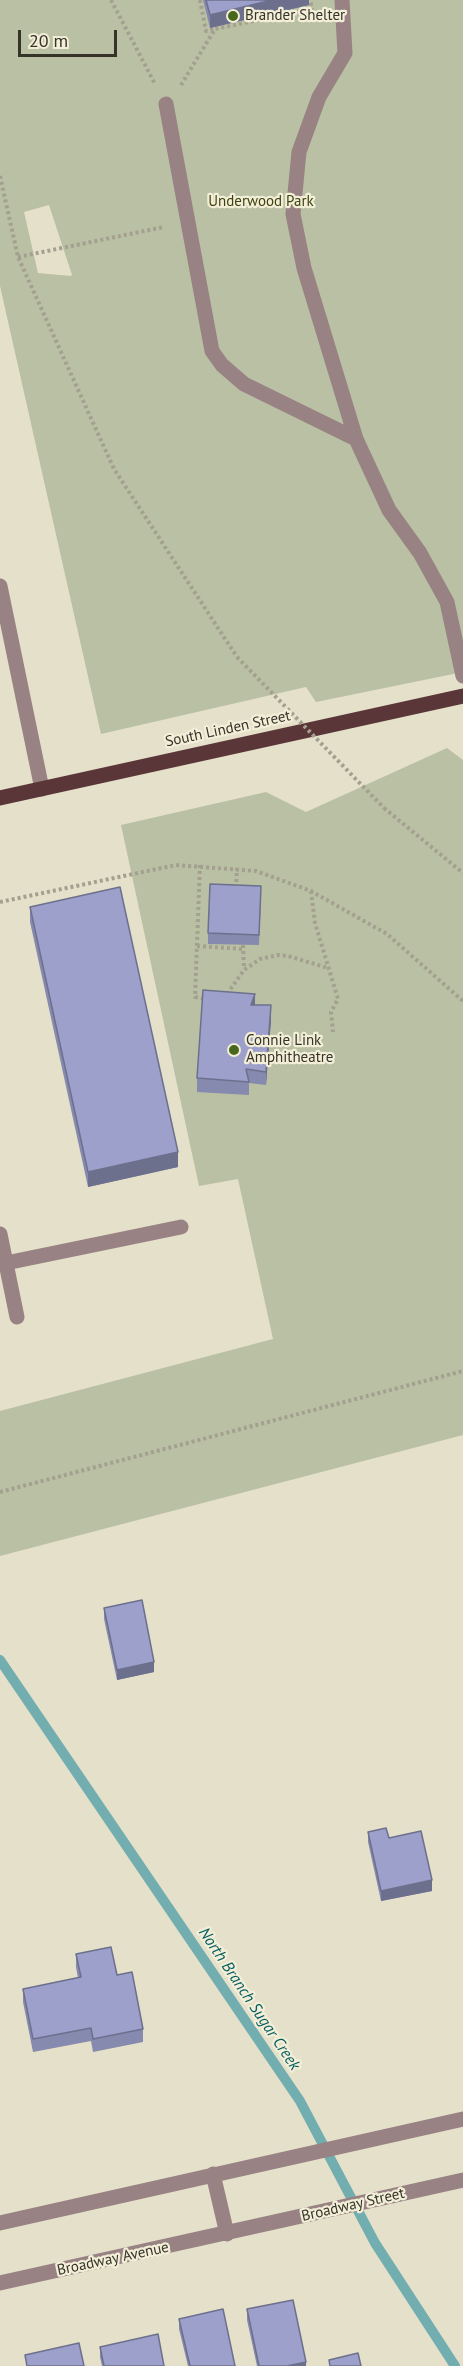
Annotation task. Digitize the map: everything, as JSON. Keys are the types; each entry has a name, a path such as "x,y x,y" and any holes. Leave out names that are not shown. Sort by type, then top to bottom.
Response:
{"main road":[{"name":"South Linden Street","path":"0,798 463,696"}],"street":[{"path":"342,0 345,53 320,98 299,152 293,214 304,268 318,319 356,439 388,510 420,553 447,602 463,676"},
{"path":"166,104 212,351 222,365 244,384 356,439"},
{"path":"0,586 42,789"},
{"path":"6,1263 181,1227"},
{"path":"0,1234 17,1317"},
{"path":"0,2223 245,2167 462,2123"},
{"path":"213,2174 226,2234"},
{"name":"Broadway Street","path":"271,2224 463,2180"},
{"name":"Broadway Avenue","path":"0,2283 271,2224"}],"path":[{"path":"111,0 166,104 186,80 215,29"},
{"path":"200,0 206,31 312,9 310,0"},
{"path":"0,176 18,257 114,469 237,657 384,808 463,873"},
{"path":"18,257 188,222"},
{"path":"0,902 176,865 256,871 310,891 387,934 463,1000"},
{"path":"200,865 195,997 215,999"},
{"path":"236,895 237,868"},
{"path":"310,891 315,923 338,999 331,1012 333,1032"},
{"path":"197,946 243,947 244,970"},
{"path":"224,1000 244,970 260,959 278,955 302,959 328,968"},
{"path":"0,1492 463,1371"}],"green space":[{"name":"Underwood Park","path":"0,0 463,0 463,672 316,702 306,687 101,734 0,286","holes":["49,205 72,275 38,273 24,212"]},
{"name":"Connie Link Amphitheatre","path":"447,748 463,760 463,1435 0,1556 0,1411 273,1339 238,1179 199,1186 121,825 266,792 306,812"}],"building":[{"path":"206,0 272,0 210,15"},
{"path":"210,884 261,886 259,935 208,933"},
{"path":"120,887 178,1152 88,1172 30,907"},
{"name":"Connie Link Amphitheatre","path":"203,990 255,994 251,1005 271,1005 266,1072 246,1069 249,1082 197,1078"},
{"path":"142,1600 154,1662 117,1670 104,1608"},
{"path":"386,1828 389,1838 421,1831 432,1880 381,1891 368,1832"},
{"path":"111,1947 117,1975 132,1972 143,2029 93,2039 91,2028 33,2039 23,1989 81,1977 76,1954"},
{"path":"293,2300 306,2362 287,2366 259,2366 247,2309"},
{"path":"223,2309 235,2366 190,2366 179,2319"},
{"path":"158,2334 164,2366 104,2366 100,2347"},
{"path":"79,2343 84,2366 27,2366 25,2355"},
{"path":"358,2353 361,2366 330,2366 329,2360"}],"waterway":[{"name":"North Branch Sugar Creek","path":"0,1660 300,2101 375,2243 455,2366"}],"place":[{"name":"Brander Shelter","path":"233,16"},
{"name":"Connie Link Amphitheatre","path":"234,1050"}]}
